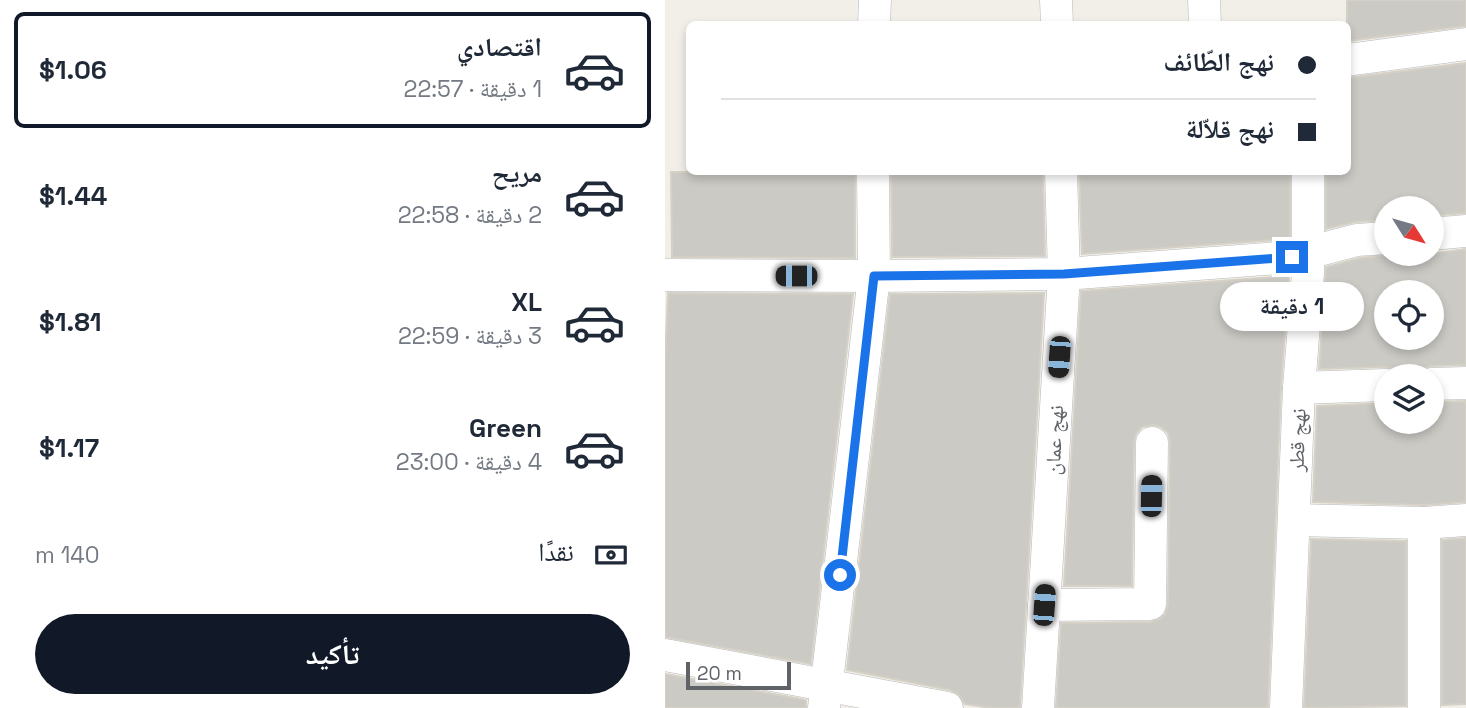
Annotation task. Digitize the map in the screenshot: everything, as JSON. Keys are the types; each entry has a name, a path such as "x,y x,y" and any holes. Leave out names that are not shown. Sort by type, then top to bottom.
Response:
{"street":[{"path":"874,21 875,0"},
{"path":"1056,0 1057,21"},
{"path":"1204,0 1205,21"},
{"path":"1351,59 1466,44"},
{"path":"826,696 874,276 873,175"},
{"name":"نهج عمان","path":"1038,708 1064,274 1061,175"},
{"name":"نهج قطر","path":"1286,708 1307,253 1308,175"},
{"path":"1444,233 1466,231"},
{"path":"665,275 1064,274 1292,257 1357,240 1374,239"},
{"path":"1444,384 1466,383"},
{"path":"1300,387 1374,385"},
{"path":"1044,605 1150,604 1151,443"},
{"path":"1294,520 1424,523 1466,520"},
{"path":"1424,523 1425,708"},
{"path":"665,654 826,696 947,708"}],"building":[{"path":"1347,0 1466,0 1466,26 1351,40 1351,21 1347,21"},
{"path":"1466,63 1466,213 1444,215 1444,196 1374,196 1374,221 1326,229 1326,175 1351,175 1351,77"},
{"path":"671,172 686,172 686,175 855,175 855,258 672,257"},
{"path":"891,175 1043,175 1045,256 892,257"},
{"path":"1079,175 1290,175 1290,239 1082,254"},
{"path":"1466,249 1466,365 1374,364 1374,367 1319,369 1326,267 1374,256 1374,266 1444,266 1444,252"},
{"path":"1289,276 1281,387 1268,708 1056,708 1061,623 1151,622 1165,614 1168,604 1170,443 1168,433 1153,425 1142,427 1134,442 1132,586 1064,586 1081,291"},
{"path":"668,293 853,294 811,664 665,637 665,357"},
{"path":"1044,293 1020,708 991,708 965,704 959,695 950,690 847,670 890,294"},
{"path":"1466,401 1466,502 1424,505 1313,502 1317,406 1374,404 1374,434 1444,434 1444,402"},
{"path":"1466,538 1466,704 1442,705 1442,540"},
{"path":"1311,539 1406,541 1406,706 1304,708"},
{"path":"665,674 806,700 806,708 665,708"}],"route":[{"path":"840,575 874,276 1064,274 1292,257"}]}
